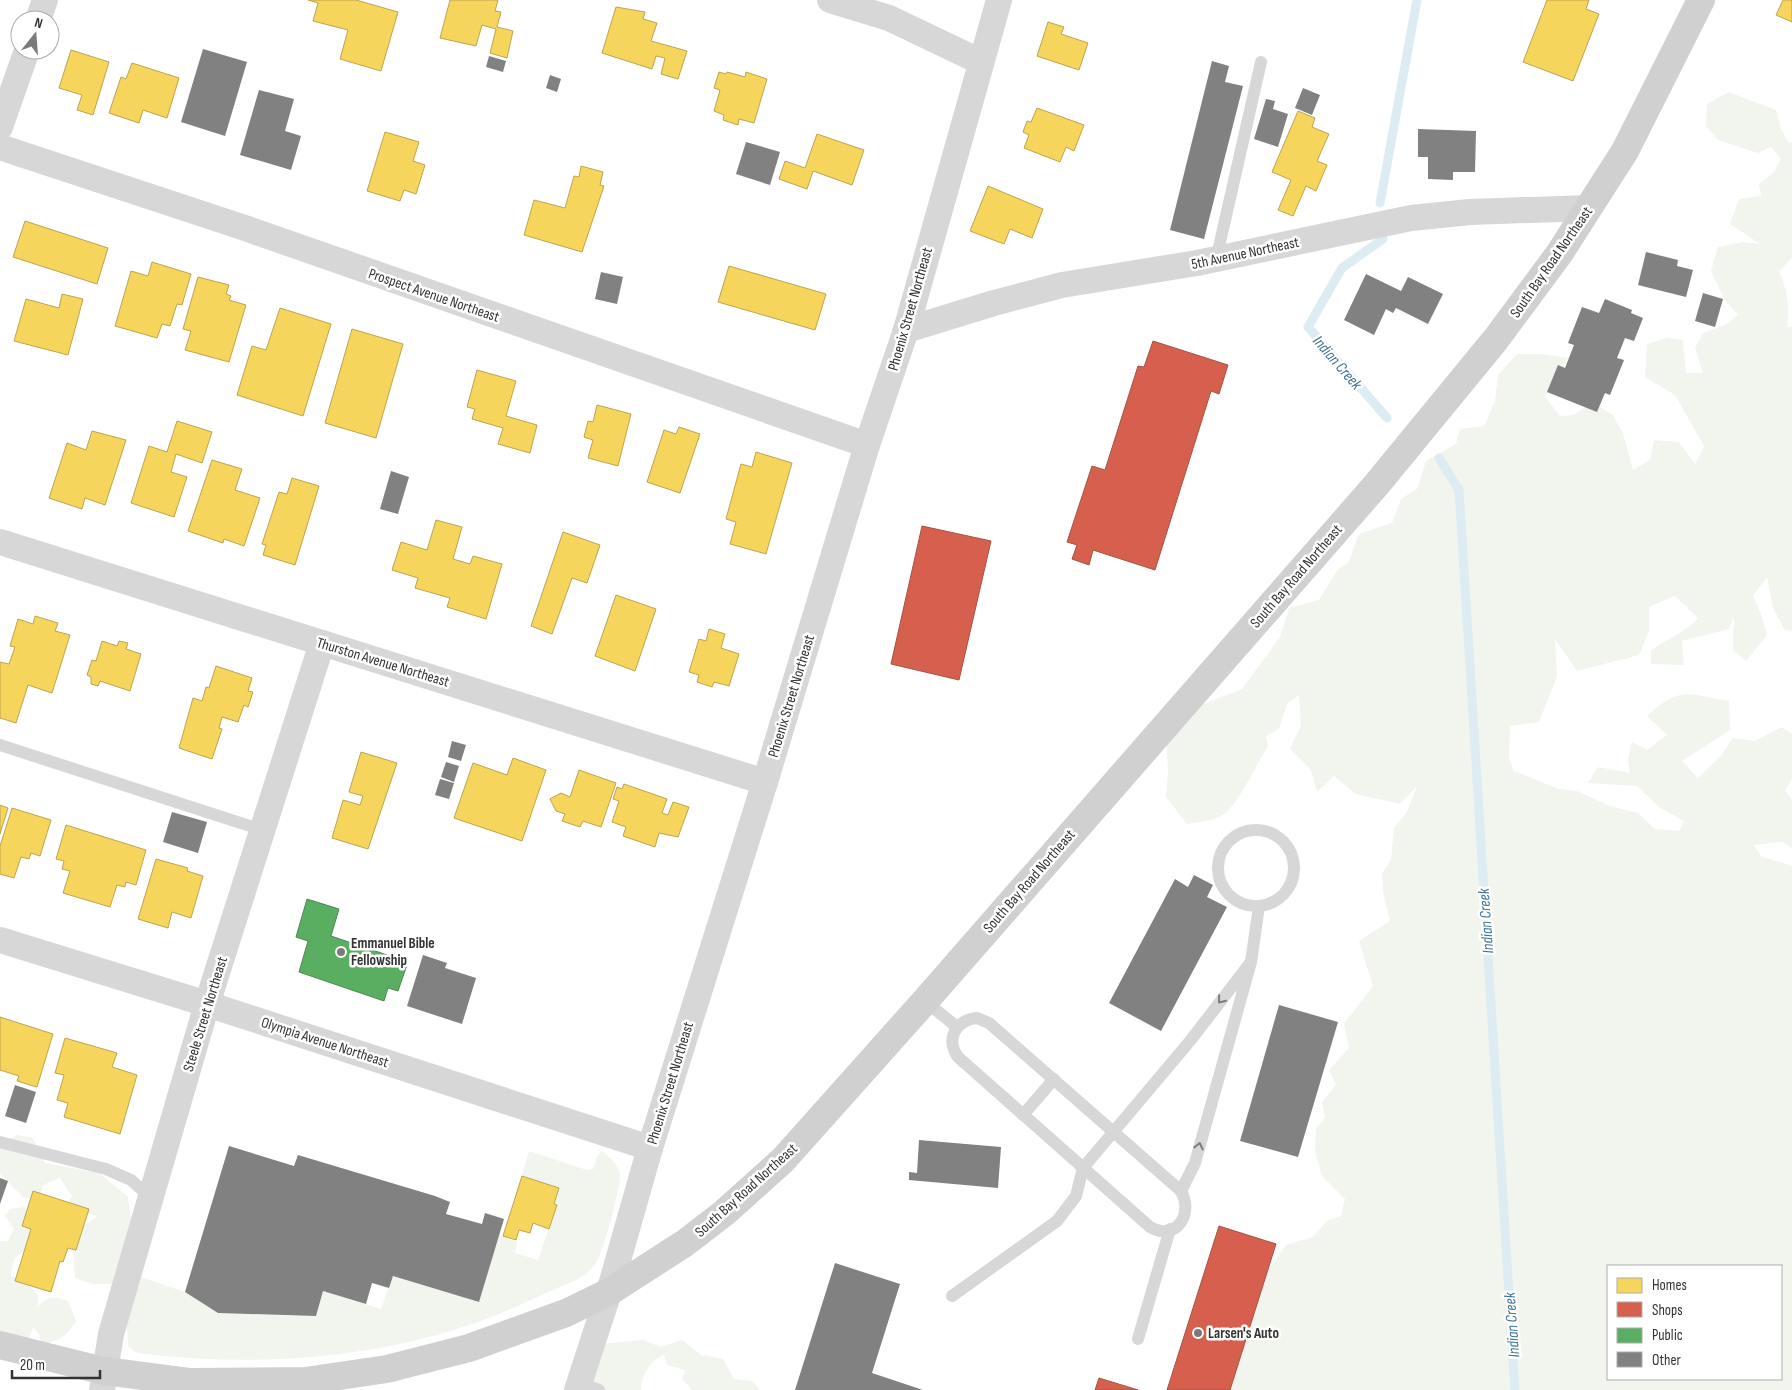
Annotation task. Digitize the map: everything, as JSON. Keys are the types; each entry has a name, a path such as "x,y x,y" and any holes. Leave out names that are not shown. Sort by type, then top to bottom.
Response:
{"street":[{"path":"830,0 889,18 981,62"},
{"name":"Phoenix Street Northeast","path":"585,1388 609,1292 650,1148 765,782 867,445 906,330 999,0"},
{"name":"South Bay Road Northeast","path":"0,1345 103,1380 305,1381 346,1376 428,1360 469,1348 566,1313 609,1292 685,1243 764,1178 802,1140 1377,484 1496,339 1559,254 1625,151 1688,30 1701,0"},
{"path":"0,127 23,60"},
{"name":"Prospect Avenue Northeast","path":"0,147 242,227 867,445"},
{"name":"5th Avenue Northeast","path":"906,330 994,303 1062,285 1216,260 1410,218 1470,212 1589,208"},
{"name":"Thurston Avenue Northeast","path":"0,542 765,782"},
{"name":"Steele Street Northeast","path":"103,1380 111,1334 207,1004 322,643"},
{"name":"Olympia Avenue Northeast","path":"0,940 207,1004 650,1148"}],"lane":[{"path":"1216,260 1261,62"},
{"path":"0,745 262,830"},
{"path":"1259,830 1271,833 1282,840 1290,850 1294,868 1290,886 1282,896 1272,903 1259,906 1247,905 1230,896 1220,880 1218,868 1225,844 1235,836 1246,831 1259,830"},
{"path":"1181,1191 1195,1163 1251,962 1259,906"},
{"path":"952,1296 1057,1221 1076,1196 1083,1168 1251,962"},
{"path":"925,1000 956,1027"},
{"path":"969,1019 984,1020 1114,1132 1181,1191 1187,1206 1186,1213 1179,1224 1170,1229 1159,1231 1150,1227 1022,1115 958,1057 952,1040 956,1027 969,1019"},
{"path":"1022,1115 1054,1080"},
{"path":"0,1142 106,1169 131,1180 150,1198"},
{"path":"1138,1339 1170,1229"}],"shaded area":[{"path":"1729,92 1776,110 1781,129 1789,143 1792,143 1792,258 1779,271 1787,298 1787,327 1792,327 1792,631 1785,630 1773,608 1767,577 1753,596 1767,635 1746,661 1733,650 1734,617 1729,629 1682,641 1684,665 1651,664 1651,651 1687,628 1698,618 1675,596 1649,607 1649,631 1639,655 1577,671 1555,639 1557,676 1539,722 1510,726 1509,757 1514,771 1559,789 1577,791 1610,806 1638,813 1655,829 1679,831 1684,821 1659,807 1637,786 1588,783 1598,767 1630,773 1628,760 1632,742 1647,750 1667,735 1647,716 1668,700 1685,694 1729,701 1730,730 1682,761 1698,778 1721,756 1733,738 1755,741 1782,727 1792,734 1792,779 1785,791 1792,800 1792,848 1782,842 1754,845 1761,856 1792,866 1792,1390 1218,1390 1233,1353 1251,1326 1268,1270 1286,1245 1313,1237 1327,1221 1341,1216 1345,1199 1322,1176 1315,1151 1316,1129 1325,1117 1322,1102 1336,1085 1329,1070 1349,1048 1344,1024 1373,986 1359,941 1390,921 1383,892 1382,873 1391,860 1394,828 1407,812 1417,786 1400,804 1356,794 1334,776 1317,792 1311,770 1290,749 1301,725 1299,695 1287,704 1279,729 1266,736 1268,746 1234,804 1217,818 1187,824 1166,797 1168,771 1166,736 1188,710 1242,689 1280,637 1289,608 1319,600 1338,569 1348,563 1359,534 1392,523 1401,499 1417,489 1426,461 1456,444 1460,429 1484,426 1495,401 1498,375 1517,354 1541,354 1568,358 1545,397 1560,416 1574,415 1592,402 1613,415 1623,433 1633,470 1650,460 1654,440 1679,442 1695,464 1704,446 1675,395 1645,377 1647,344 1667,338 1683,340 1686,373 1703,373 1695,348 1703,333 1725,325 1738,315 1725,300 1711,271 1718,247 1743,242 1760,244 1730,224 1739,199 1761,196 1759,184 1774,172 1781,159 1771,147 1758,153 1718,140 1706,126 1707,104"},
{"path":"16,1135 32,1137 45,1163 99,1173 128,1197 133,1232 117,1284 93,1284 75,1278 72,1235 97,1216 65,1207 72,1196 60,1178 43,1185 39,1200 23,1197 0,1174 0,1149"},
{"path":"529,1151 587,1170 593,1169 597,1156 602,1151 618,1168 620,1182 618,1192 601,1252 591,1269 576,1280 478,1322 438,1335 356,1352 314,1357 229,1360 145,1354 135,1352 128,1346 127,1325 141,1277 185,1292 218,1313 315,1316 323,1291 381,1309 393,1276 478,1302 499,1235 517,1242 515,1253 538,1260 557,1205 554,1204 559,1188 522,1176"},
{"path":"25,1207 29,1214 23,1228 38,1227 34,1248 16,1257 11,1276 23,1279 38,1295 38,1306 45,1300 52,1298 68,1301 76,1321 70,1330 53,1342 41,1343 39,1334 33,1327 28,1342 0,1333 0,1241 8,1241 14,1229 5,1216 10,1209"},
{"path":"643,1340 661,1347 682,1340 701,1355 723,1359 734,1379 752,1381 760,1390 692,1390 682,1379 685,1370 667,1365 664,1355 654,1361 647,1369 641,1390 582,1390 581,1346"}],"building: Homes":[{"path":"308,0 356,0 398,12 381,71 340,59 348,30 313,21 318,3"},
{"path":"450,0 498,0 495,11 501,12 497,27 513,31 507,58 490,53 496,29 482,25 476,46 440,38"},
{"path":"1547,0 1589,0 1586,9 1599,14 1573,81 1523,62"},
{"path":"1783,0 1792,0 1792,22 1776,15"},
{"path":"616,7 645,12 643,19 657,23 651,41 687,51 678,79 661,74 665,58 656,56 652,69 602,53"},
{"path":"1048,22 1064,27 1061,34 1088,43 1079,70 1037,56"},
{"path":"71,50 109,62 93,115 77,110 82,95 59,88"},
{"path":"132,63 179,78 167,118 143,110 139,123 109,113 121,77 126,79"},
{"path":"719,72 726,74 727,72 745,77 746,72 767,79 754,123 739,119 738,125 723,120 724,115 714,111 720,90 714,88"},
{"path":"1037,108 1084,125 1074,151 1066,147 1060,162 1024,148 1029,135 1023,132 1027,121 1031,122"},
{"path":"1298,111 1315,118 1312,127 1329,134 1317,161 1327,165 1316,191 1306,186 1293,216 1278,210 1291,180 1272,172"},
{"path":"385,132 419,142 413,161 425,165 416,194 404,190 400,201 367,191"},
{"path":"817,134 864,150 852,185 813,171 807,189 779,179 785,161 805,168"},
{"path":"581,166 603,172 600,185 604,186 582,252 524,235 534,200 565,208 574,176 579,177"},
{"path":"988,186 1043,209 1032,238 1010,229 1004,244 970,231"},
{"path":"25,221 108,248 97,284 13,257"},
{"path":"152,262 191,274 182,305 177,304 170,326 162,324 157,338 115,326 131,271 148,276"},
{"path":"729,266 826,294 815,330 718,302"},
{"path":"198,277 229,285 226,294 231,296 229,300 246,305 229,362 185,350 191,331 183,329"},
{"path":"62,294 83,299 68,355 14,341 26,299 59,308"},
{"path":"280,308 331,324 303,416 237,395 252,346 266,350"},
{"path":"352,329 403,344 376,438 325,423"},
{"path":"477,370 516,381 506,416 537,425 530,453 498,444 503,428 472,419 475,409 467,407"},
{"path":"597,405 631,414 618,466 588,458 593,440 584,437 588,421 593,422"},
{"path":"177,421 212,432 202,463 176,454 171,472 187,477 174,517 131,503 149,446 167,452"},
{"path":"679,427 700,434 680,493 647,482 664,430 676,434"},
{"path":"92,431 126,440 105,505 85,498 82,509 49,498 67,443 86,450"},
{"path":"756,452 792,463 766,554 730,544 736,522 726,519 741,464 752,467"},
{"path":"212,460 242,469 235,490 260,498 244,546 224,539 223,543 188,531"},
{"path":"292,478 319,486 295,565 263,555 266,545 262,544 279,492 287,494"},
{"path":"436,520 462,527 453,559 470,564 473,556 502,564 486,619 447,607 450,598 415,588 418,578 392,570 401,542 427,550"},
{"path":"563,532 600,545 587,583 572,578 552,634 531,626"},
{"path":"616,595 656,609 635,671 595,656"},
{"path":"35,616 58,623 55,631 70,635 52,693 28,685 16,723 0,718 0,662 9,664 15,647 10,646 18,619 33,624"},
{"path":"709,629 725,634 721,648 739,654 729,686 714,682 712,687 697,682 699,675 689,672 699,639 706,641"},
{"path":"102,641 117,646 119,641 128,643 126,649 141,654 130,691 100,681 98,686 91,684 91,677 87,675 92,660 96,661"},
{"path":"216,666 252,678 248,691 253,692 248,707 244,705 238,722 222,717 219,728 222,729 212,759 179,748 193,698 202,701 206,687 209,688"},
{"path":"361,752 397,763 368,849 332,838 343,800 360,805 363,796 349,792"},
{"path":"513,758 546,770 522,841 454,818 473,763 507,775"},
{"path":"579,770 616,783 601,827 583,821 580,827 562,821 565,814 556,811 550,799 561,793 570,797"},
{"path":"624,784 667,799 662,813 668,815 673,802 689,807 678,837 659,833 655,847 623,836 626,827 612,822 619,801 613,799 617,787 622,789"},
{"path":"0,805 8,808 0,834"},
{"path":"12,808 51,820 40,856 31,853 29,859 21,857 14,878 0,874 0,846"},
{"path":"66,825 146,850 136,885 126,882 125,887 117,885 110,907 63,893 70,871 62,869 64,861 56,859"},
{"path":"156,859 188,868 187,871 203,876 191,918 172,912 168,928 138,919"},
{"path":"0,1017 53,1034 37,1087 17,1081 19,1076 0,1070"},
{"path":"65,1038 117,1053 112,1067 137,1075 120,1134 64,1117 68,1103 57,1100 64,1075 55,1073"},
{"path":"522,1176 559,1188 554,1204 557,1205 549,1229 533,1223 530,1233 519,1230 516,1240 503,1236"},
{"path":"33,1191 89,1209 76,1250 68,1248 63,1262 60,1261 51,1292 15,1281 31,1229 22,1226"}],"building: Shops":[{"path":"1153,341 1228,365 1219,394 1211,391 1155,570 1093,550 1089,565 1072,559 1077,545 1067,542 1092,466 1105,470 1138,366 1144,367"},
{"path":"922,526 991,541 959,680 891,664"},
{"path":"1219,1226 1276,1244 1230,1390 1167,1390"},
{"path":"1099,1378 1138,1390 1095,1390"}],"building: Public":[{"name":"Emmanuel Bible Fellowship","path":"307,899 339,909 331,936 408,962 398,991 388,988 384,1001 299,972 308,941 296,937"}],"building: Other":[{"path":"203,49 247,62 225,136 181,122"},
{"path":"489,56 506,61 503,72 486,67"},
{"path":"1212,61 1229,66 1225,82 1243,86 1204,239 1170,230"},
{"path":"550,75 561,79 557,92 546,88"},
{"path":"1303,88 1320,95 1312,115 1295,108"},
{"path":"259,90 294,99 285,131 301,136 291,170 240,155"},
{"path":"1266,99 1275,101 1273,109 1288,114 1278,147 1254,139"},
{"path":"1418,129 1476,131 1475,172 1453,172 1453,180 1428,179 1428,157 1418,157"},
{"path":"746,142 780,152 770,185 736,174"},
{"path":"1646,252 1678,260 1677,266 1693,270 1686,297 1638,285"},
{"path":"601,272 623,277 617,304 595,299"},
{"path":"1366,274 1401,291 1408,277 1443,294 1428,324 1396,308 1393,313 1386,309 1374,335 1344,320"},
{"path":"1703,293 1723,299 1715,327 1695,321"},
{"path":"1605,299 1632,310 1631,313 1643,318 1634,341 1625,338 1617,358 1624,360 1610,395 1605,393 1597,412 1547,392 1558,365 1565,368 1574,345 1568,343 1582,307 1599,313"},
{"path":"391,471 409,477 398,514 380,509"},
{"path":"452,741 466,745 461,761 448,757"},
{"path":"446,762 459,766 454,782 441,777"},
{"path":"440,779 454,783 449,799 435,795"},
{"path":"172,812 207,822 198,853 163,842"},
{"path":"1194,875 1213,885 1207,897 1227,907 1161,1031 1109,1003 1175,879 1188,887"},
{"path":"423,955 447,963 445,968 476,978 462,1024 407,1006"},
{"path":"1279,1005 1338,1022 1298,1157 1240,1141"},
{"path":"15,1085 36,1092 26,1123 5,1116"},
{"path":"919,1140 1001,1147 998,1188 909,1180 909,1172 917,1173"},
{"path":"229,1146 294,1166 298,1155 435,1196 450,1202 446,1214 482,1224 485,1213 504,1219 479,1302 393,1276 389,1288 372,1283 366,1304 323,1291 316,1316 218,1313 185,1292"},
{"path":"0,1178 8,1181 0,1204"},
{"path":"835,1263 900,1284 872,1373 923,1390 795,1390"}],"waterway":[{"name":"Indian Creek","path":"1380,203 1417,0"},
{"name":"Indian Creek","path":"1383,239 1342,268 1308,327 1387,418"},
{"name":"Indian Creek","path":"1439,458 1459,490 1515,1390"}],"place":[{"name":"Emmanuel Bible Fellowship","path":"341,952"},
{"name":"Larsen's Auto","path":"1198,1333"}]}
